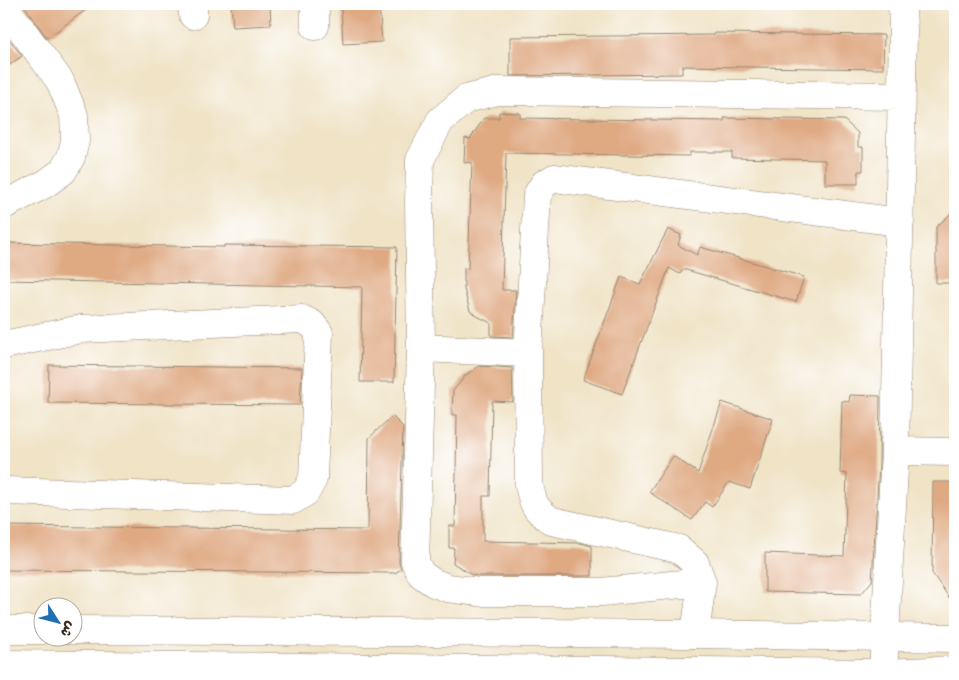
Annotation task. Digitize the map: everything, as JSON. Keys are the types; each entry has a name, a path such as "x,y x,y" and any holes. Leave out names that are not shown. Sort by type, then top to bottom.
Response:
{"street":[{"path":"883,672 895,451 902,4"},
{"path":"4,6 60,82 74,115 75,141 71,157 63,170 45,184 4,205"},
{"path":"702,582 601,592 479,592 448,588 434,583 421,574 415,562 421,348 420,160 440,121 466,98 498,90 902,96"},
{"path":"696,634 702,582 695,563 679,549 552,521 534,505 529,485 528,353 537,196 544,184 554,178 900,222"},
{"path":"4,345 81,329 302,319 312,324 319,333 312,479 306,492 293,500 4,491"},
{"path":"421,348 528,353"},
{"path":"895,451 955,452"},
{"path":"4,630 32,630"},
{"path":"82,630 696,634 955,638"},
{"path":"4,664 696,673 955,670"}],"building":[{"path":"23,4 94,4 47,38"},
{"path":"231,4 270,4 271,25 233,27"},
{"path":"341,4 379,4 382,42 343,44"},
{"path":"714,33 884,35 883,69 682,66 682,74 510,76 510,37 714,35"},
{"path":"10,40 22,56 4,69 4,44"},
{"path":"499,112 520,113 520,118 724,121 724,118 844,120 858,133 858,147 863,147 863,171 858,171 858,184 825,184 825,160 732,158 732,152 690,152 690,156 506,153 502,290 516,290 513,337 491,336 491,323 470,311 464,289 464,268 468,269 472,162 464,163 465,138 470,139 484,118 499,118"},
{"path":"955,210 955,283 936,283 936,227"},
{"path":"668,229 681,235 678,245 697,255 700,247 804,277 796,302 683,269 680,274 669,268 622,394 583,380 621,277 640,284"},
{"path":"4,243 224,247 224,245 397,247 394,382 360,382 362,287 4,280"},
{"path":"49,365 302,368 300,405 48,403"},
{"path":"479,366 512,368 513,402 492,401 490,496 483,496 483,541 581,543 592,546 592,576 480,576 472,575 453,563 454,548 449,548 449,526 455,526 457,415 452,415 453,391 466,375"},
{"path":"850,395 880,396 879,464 872,581 861,594 765,592 765,553 844,556 847,474 840,473 842,401 849,402"},
{"path":"722,402 773,419 750,489 729,482 712,507 705,502 692,520 649,492 673,456 698,473"},
{"path":"392,416 403,427 399,562 401,569 395,573 4,570 4,526 368,530 369,438"},
{"path":"933,482 955,482 955,606 932,573"}]}
